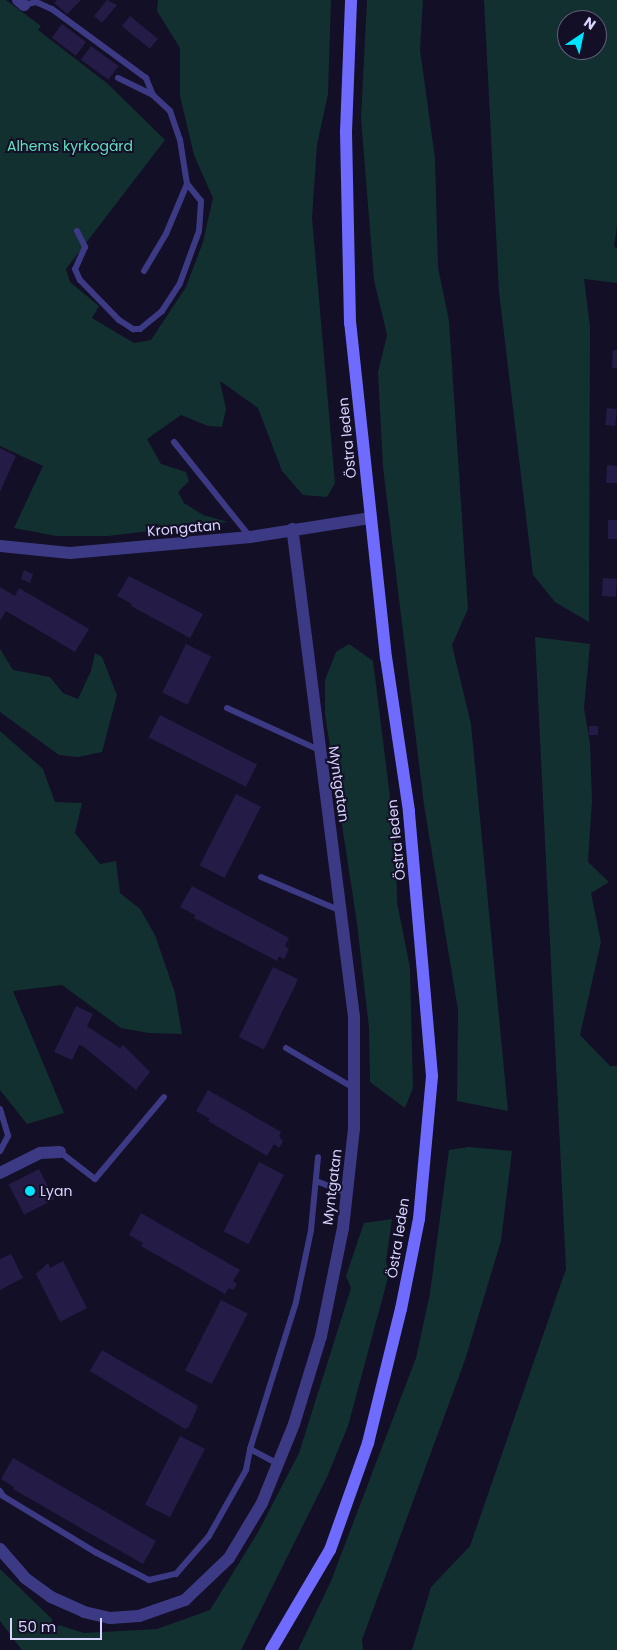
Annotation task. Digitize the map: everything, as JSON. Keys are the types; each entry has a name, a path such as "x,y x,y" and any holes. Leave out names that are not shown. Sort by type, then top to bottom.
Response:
{"street":[{"name":"Östra leden","path":"271,1650 330,1550 368,1443 401,1309 419,1219 432,1076 409,811 370,518 350,323 346,132 351,0"},
{"name":"Krongatan","path":"0,546 70,553 250,537 370,518"},
{"name":"Myntgatan","path":"0,1549 26,1578 51,1597 110,1618 139,1616 185,1600 229,1558 262,1503 278,1464 321,1336 346,1193 354,1130 354,1017 292,529"},
{"path":"0,1173 40,1153 60,1152"}],"lane":[{"path":"21,2 36,2 52,9 146,78 153,95"},
{"path":"77,232 85,247 75,269 80,280 119,320 140,330 162,311 173,294 194,248 201,201 187,184 176,125 165,103 118,78"},
{"path":"144,271 166,234 187,184"},
{"path":"174,442 250,537"},
{"path":"227,708 319,750"},
{"path":"261,878 342,912"},
{"path":"286,1048 354,1088"},
{"path":"60,1152 95,1179 164,1096"},
{"path":"0,1109 8,1136 0,1151"},
{"path":"0,1492 3,1496 87,1547 149,1580 176,1574 209,1536 246,1470 250,1450 296,1302 311,1230 318,1157"},
{"path":"316,1181 346,1193"},
{"path":"250,1450 278,1464"}],"green space":[{"name":"Alhems kyrkogård","path":"0,0 6,0 41,26 38,30 108,84 165,140 66,269 70,282 99,306 92,318 134,343 151,340 186,287 203,242 213,198 194,155 180,96 180,48 157,11 158,0 331,0 328,94 317,145 312,218 335,483 327,497 303,495 282,471 258,408 220,381 226,409 222,427 208,426 181,415 147,439 161,464 186,472 189,481 178,492 184,503 203,515 228,522 108,536 56,536 14,528 43,466 0,446"},
{"path":"367,0 423,0 420,50 435,158 438,267 449,321 468,609 452,645 471,724 508,1111 457,1101 458,1010 424,805 383,467 378,372 387,335 374,280 361,118"},
{"path":"484,0 617,0 617,226 614,247 617,248 617,283 584,279 590,326 589,622 555,602 533,575 499,292"},
{"path":"535,637 590,644 584,708 590,743 592,801 588,862 609,882 591,893 601,942 580,1035 610,1066 617,1066 617,1650 412,1650 431,1587 470,1546 566,1269"},
{"path":"349,644 373,661 396,845 397,902 410,968 413,1088 405,1108 370,1082 369,1028 357,923 325,714 325,680 336,652"},
{"path":"0,649 13,670 50,677 63,693 78,699 91,671 95,653 102,657 117,695 102,752 78,757 59,755 0,712"},
{"path":"0,731 43,769 55,802 82,803 75,833 100,864 116,861 120,893 140,909 155,935 175,993 182,1034 149,1033 121,1028 62,985 13,991 64,1113 27,1124 0,1090"},
{"path":"469,1147 512,1151 501,1241 465,1360 362,1640 363,1650 298,1650 331,1581 416,1358 430,1293 449,1150"},
{"path":"392,1219 386,1261 389,1274 348,1426 327,1477 241,1650 22,1650 0,1621 0,1569 52,1619 52,1632 59,1625 84,1633 157,1629 210,1610 257,1534 299,1453 351,1288 346,1276 364,1223"}],"building":[{"path":"57,0 81,0 67,14 54,3"},
{"path":"107,0 117,5 102,23 94,16"},
{"path":"130,16 158,39 150,49 122,26"},
{"path":"62,24 86,42 76,56 52,38"},
{"path":"91,46 119,66 109,80 81,60"},
{"path":"613,350 617,350 617,368 612,368"},
{"path":"607,408 617,409 615,426 605,425"},
{"path":"0,448 16,456 0,492"},
{"path":"607,465 617,466 617,483 606,483"},
{"path":"608,520 617,520 617,539 608,539"},
{"path":"24,570 33,574 30,583 21,579"},
{"path":"129,576 203,614 190,638 131,606 132,604 117,596"},
{"path":"603,578 617,579 616,597 602,596"},
{"path":"0,587 15,596 19,588 89,629 75,652 6,611 0,621"},
{"path":"186,644 211,656 187,705 162,693"},
{"path":"160,715 257,764 246,787 149,737"},
{"path":"589,726 598,726 598,735 589,735"},
{"path":"236,794 261,807 225,878 200,865"},
{"path":"192,886 289,938 285,946 289,949 284,959 279,956 277,961 194,918 195,915 180,907"},
{"path":"273,967 298,979 264,1049 239,1037"},
{"path":"76,1006 93,1014 87,1026 120,1048 123,1045 150,1072 136,1090 84,1047 79,1045 72,1060 54,1052"},
{"path":"208,1090 281,1132 279,1136 283,1142 279,1148 274,1144 267,1156 208,1121 210,1119 196,1111"},
{"path":"259,1162 284,1175 249,1244 224,1231"},
{"path":"39,1169 54,1199 24,1215 9,1184"},
{"path":"141,1213 240,1270 233,1281 237,1284 233,1290 229,1288 225,1294 141,1246 143,1243 129,1235"},
{"path":"11,1254 23,1278 0,1290 0,1259"},
{"path":"63,1261 87,1308 60,1322 36,1274 48,1263 50,1268"},
{"path":"221,1300 248,1314 212,1384 185,1370"},
{"path":"102,1350 198,1406 189,1427 185,1429 90,1371"},
{"path":"180,1436 205,1449 170,1517 145,1505"},
{"path":"13,1458 156,1541 143,1564 13,1489 14,1487 1,1479"}],"place":[{"name":"Lyan","path":"30,1191"}]}
